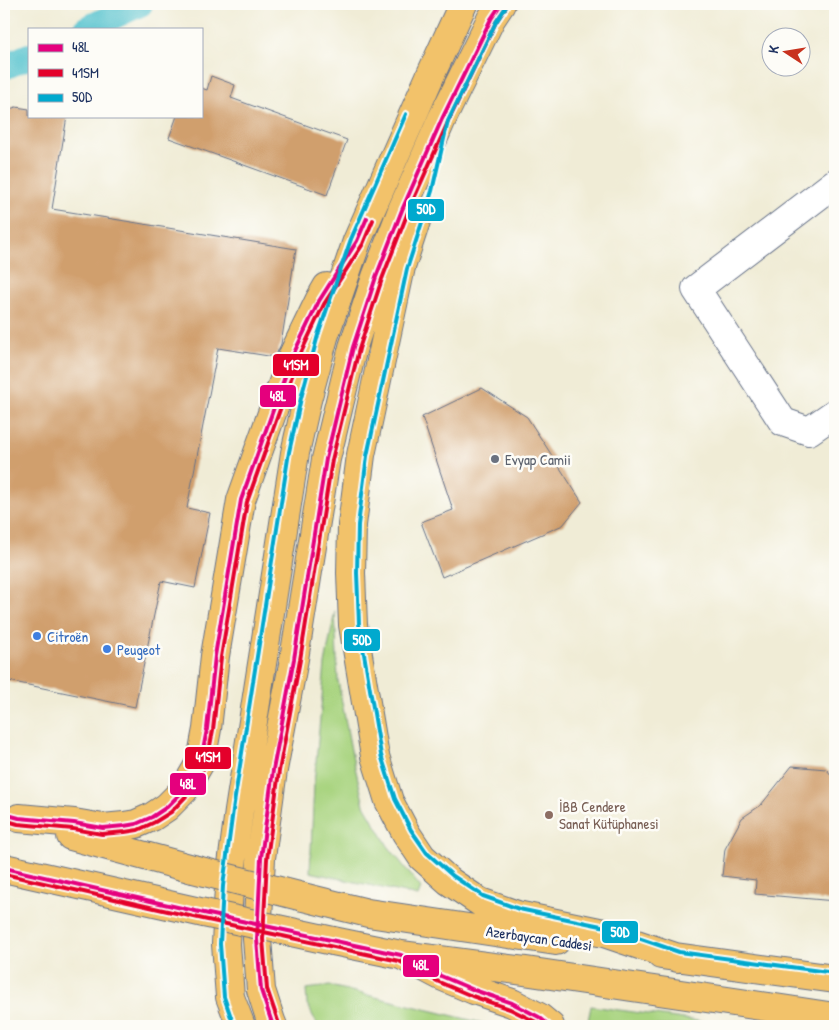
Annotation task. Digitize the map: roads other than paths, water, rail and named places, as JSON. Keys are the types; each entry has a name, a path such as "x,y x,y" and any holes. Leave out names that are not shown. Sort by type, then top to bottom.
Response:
{"main road":[{"path":"241,1026 230,998 226,944 229,887 238,811 295,453 324,337 357,241 430,74 463,4"},
{"path":"273,1026 261,990 257,939 261,858 273,770 294,658 326,459 353,347 376,277 402,210 442,119 491,18 501,4"},
{"path":"442,119 426,189 401,267 360,454 352,525 353,625 375,756 389,801 406,834 422,857 449,881 480,902 517,915 604,933 678,958"},
{"path":"11,816 103,828 124,826 136,824 152,817 167,807 184,790 201,761 207,728 215,656 240,500 292,357 319,301 357,241"},
{"name":"Azerbaycan Caddesi","path":"11,816 72,836 193,869 302,898 368,913 835,979"},
{"path":"4,868 401,955 835,1017"},
{"path":"401,955 441,976 512,1003 539,1017 550,1026"}],"street":[{"path":"835,182 696,289 783,422 809,430 835,413"}],"waterway":[{"path":"88,28 140,4"},
{"path":"4,67 28,56"}],"place":[{"name":"Evyap Camii","path":"495,459"},
{"name":"Citroën","path":"37,636"},
{"name":"Peugeot","path":"107,649"},
{"name":"İBB Cendere Sanat Kütüphanesi","path":"549,815"}]}
